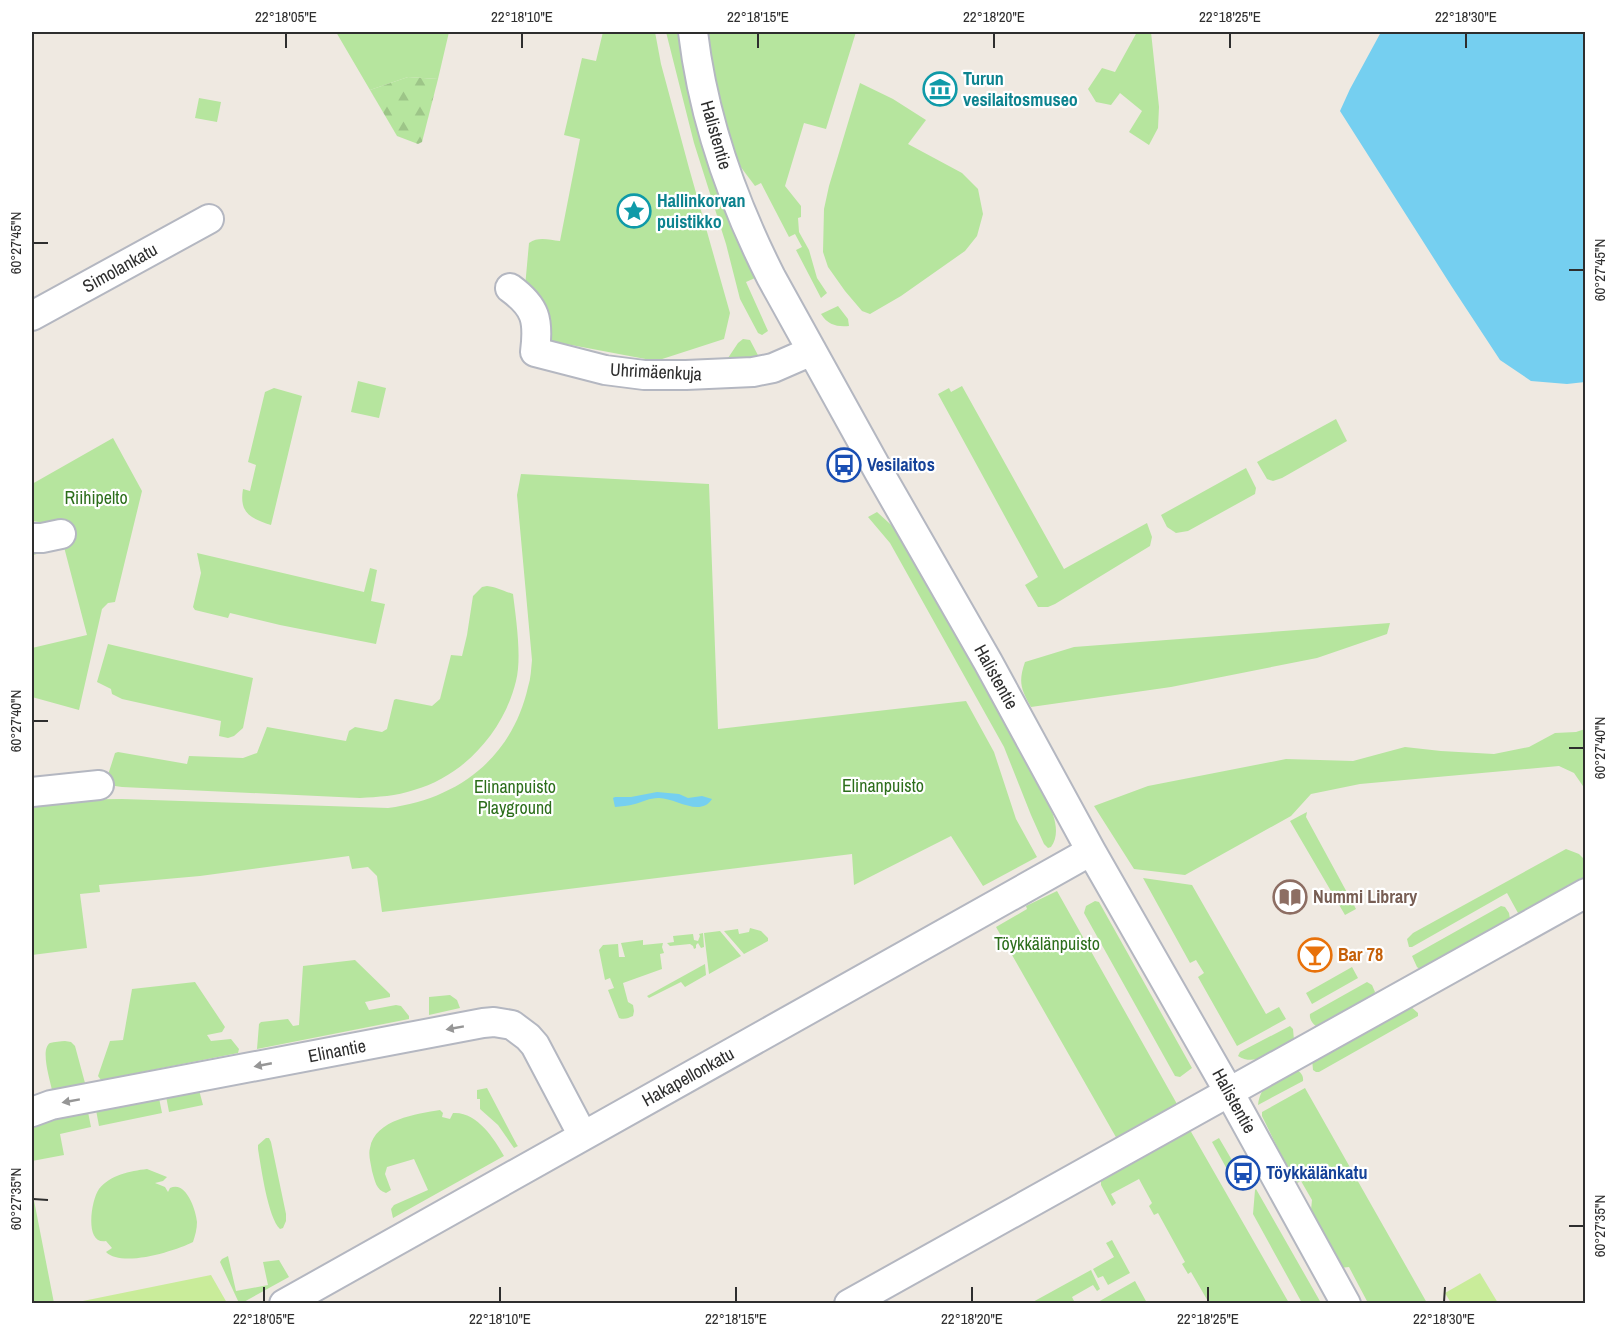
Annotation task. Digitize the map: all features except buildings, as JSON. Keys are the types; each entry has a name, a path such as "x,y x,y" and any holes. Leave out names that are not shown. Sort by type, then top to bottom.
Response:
{"street":[{"name":"Halistentie","path":"693,32 703,93 711,122 735,195 760,255 884,482 988,662 1091,851 1229,1092 1346,1304"},
{"name":"Simolankatu","path":"32,316 209,219"},
{"name":"Uhrimäenkuja","path":"510,288 528,303 533,312 537,333 535,352 605,370 644,375 744,373 773,368 812,351"},
{"path":"32,538 61,534"},
{"path":"32,792 99,785"},
{"name":"Hakapellonkatu","path":"284,1304 1091,851"},
{"path":"849,1304 1586,893"},
{"name":"Elinantie","path":"32,1112 51,1105 494,1022 512,1025 535,1045 583,1136"}],"green space":[{"path":"336,32 449,32 438,79 408,77 370,90"},
{"name":"Hallinkorvan puistikko","path":"603,32 655,32 661,64 730,313 724,339 656,361 550,341 525,287 529,243 540,239 560,241 580,139 564,135 582,58 596,61"},
{"path":"666,32 678,32 697,127 726,210 755,278 746,282 768,331 762,335 758,333 740,299 726,244 694,143"},
{"path":"708,32 856,32 826,129 804,123 785,186 801,206 801,217 798,218 799,232 809,250 817,278 827,293 821,298 796,250 802,247 795,234 789,237 761,183 755,186 737,162 724,130"},
{"path":"1137,32 1151,32 1159,107 1158,128 1149,145 1129,132 1142,111 1120,93 1111,105 1096,102 1088,89 1102,68 1115,72"},
{"path":"408,77 438,79 422,142 418,144 397,136 370,90"},
{"path":"860,83 893,99 926,120 908,144 962,173 978,189 983,214 977,236 965,251 901,296 870,314 862,311 845,291 828,267 823,252 824,209 829,186"},
{"path":"199,98 221,102 217,122 195,118"},
{"path":"838,306 848,319 849,326 833,324 821,314"},
{"path":"743,339 750,340 761,361 722,367 738,343"},
{"path":"358,381 386,388 379,418 351,412"},
{"path":"962,386 1064,569 1147,523 1152,537 1150,546 1055,604 1038,607 1025,585 1038,577 938,394 949,388 951,392"},
{"path":"274,388 302,396 271,525 252,517 245,509 242,497 243,489 250,491 256,465 248,462 265,392"},
{"path":"1336,419 1347,441 1282,478 1273,481 1267,479 1257,462"},
{"name":"Riihipelto","path":"113,438 142,491 115,602 108,603 102,609 79,710 32,697 32,648 87,635 64,547 33,555 34,549 59,525 32,521 32,484"},
{"path":"1246,468 1256,488 1255,494 1188,531 1176,533 1167,527 1161,515"},
{"name":"Elinanpuisto","path":"521,474 709,484 718,729 966,701 994,752 1016,819 1037,857 983,886 951,836 854,885 852,854 382,912 377,876 368,867 352,869 349,856 200,876 99,885 100,892 80,894 87,948 32,955 32,800 122,799 388,808 437,795 478,771 509,735 520,712 529,684 532,660 517,495"},
{"path":"877,512 900,533 1047,800 1056,830 1051,847 1048,848 1044,844 1004,747 890,543 868,517"},
{"path":"197,553 364,592 370,568 377,570 371,601 385,604 376,644 230,613 228,618 195,610 193,607 201,573"},
{"path":"487,586 513,594 518,650 516,681 502,717 492,734 465,763 432,783 400,794 360,798 122,787 115,786 107,778 115,753 118,752 187,764 189,756 243,758 257,753 267,727 346,741 349,731 355,727 382,732 387,729 394,700 432,706 440,699 451,655 462,656 473,596 482,587"},
{"path":"1390,623 1387,634 1317,658 1171,687 1031,707 1022,686 1025,662 1074,647"},
{"path":"108,644 253,678 243,728 228,738 219,736 221,721 122,699 112,694 111,689 97,682"},
{"path":"1585,729 1585,789 1574,773 1559,766 1360,784 1311,794 1291,816 1185,875 1134,869 1094,806 1148,786 1286,759 1353,761 1405,747 1494,754 1529,747 1555,733"},
{"path":"1307,812 1306,817 1356,909 1345,915 1290,821"},
{"path":"1566,849 1579,854 1585,860 1585,877 1521,914 1518,913 1507,893 1409,947 1407,939 1413,933"},
{"path":"1143,878 1192,885 1266,1014 1279,1007 1286,1019 1237,1046 1198,977 1204,973 1196,960 1190,963"},
{"name":"Töykkälänpuisto","path":"1057,891 1289,1303 1209,1303 1191,1272 1188,1274 1182,1264 1185,1262 1158,1213 1154,1215 1149,1206 1152,1203 1139,1179 1111,1194 1116,1203 1112,1206 1101,1185 1101,1176 1129,1160 996,927 1027,909 1026,906"},
{"path":"1095,901 1099,902 1192,1068 1180,1077 1175,1076 1084,913 1086,906"},
{"path":"1501,906 1505,907 1510,919 1421,970 1417,967 1412,956"},
{"path":"750,928 761,931 768,941 744,954 724,931 738,929 739,934 749,932"},
{"path":"720,931 741,956 709,974 704,933"},
{"path":"703,933 704,947 701,948 698,943 694,949 690,944 670,946 667,943 674,942 673,936 693,934 694,940 698,941 699,934"},
{"path":"643,940 643,945 663,943 664,953 660,954 662,969 623,983 628,1002 633,1005 634,1011 633,1016 625,1019 619,1018 608,990 614,988 610,978 605,980 599,950 603,945 618,944 619,957 625,957 621,943"},
{"path":"355,960 390,994 390,997 365,1002 369,1010 401,1006 409,1019 257,1049 261,1022 288,1019 293,1026 299,1025 303,966"},
{"path":"705,964 706,975 685,987 681,982 649,998 647,996"},
{"path":"1352,967 1358,978 1312,1004 1306,993"},
{"path":"195,982 225,1027 222,1032 207,1035 211,1041 231,1039 239,1049 238,1053 101,1080 98,1076 110,1041 123,1040 132,989"},
{"path":"1367,982 1372,985 1375,992 1373,996 1318,1027 1313,1023 1310,1014"},
{"path":"450,995 457,1000 460,1008 429,1015 429,997"},
{"path":"1410,1006 1418,1013 1418,1016 1319,1072 1313,1070 1312,1059"},
{"path":"1290,1026 1293,1029 1294,1040 1274,1052 1252,1060 1238,1056 1240,1052"},
{"path":"65,1041 75,1046 85,1083 52,1090 46,1065 47,1046 50,1043"},
{"path":"1294,1068 1302,1075 1303,1081 1258,1105 1266,1086"},
{"path":"487,1088 518,1146 514,1148 498,1125 480,1109 477,1090"},
{"path":"1305,1088 1427,1303 1368,1303 1349,1267 1340,1268 1309,1211 1312,1200 1301,1181 1295,1184 1262,1116 1262,1112"},
{"path":"199,1090 203,1105 169,1112 166,1096"},
{"path":"159,1098 162,1113 99,1126 96,1110"},
{"path":"440,1110 443,1113 442,1117 450,1119 453,1113 469,1116 477,1121 490,1134 504,1156 393,1218 391,1209 394,1205 428,1190 414,1159 387,1167 385,1174 391,1190 386,1193 380,1190 376,1185 369,1157 373,1138 388,1124 409,1116"},
{"path":"88,1112 91,1127 60,1134 64,1155 32,1161 32,1127 50,1120"},
{"path":"269,1138 271,1142 286,1214 286,1221 280,1229 269,1204 258,1149 258,1145"},
{"path":"1219,1138 1236,1167 1228,1171 1212,1142"},
{"path":"147,1169 167,1177 155,1183 165,1187 168,1192 170,1188 181,1188 189,1198 195,1210 197,1222 193,1242 174,1250 149,1256 114,1257 106,1252 112,1248 106,1241 94,1236 91,1221 96,1195 109,1180"},
{"path":"1256,1189 1321,1303 1302,1303 1253,1214"},
{"path":"32,1190 54,1303 32,1303"},
{"path":"1112,1240 1130,1273 1108,1285 1103,1276 1098,1278 1093,1269 1114,1257 1106,1243"},
{"path":"228,1256 236,1291 268,1285 263,1262 279,1260 289,1277 239,1303 220,1262"},
{"path":"1091,1270 1100,1289 1097,1291 1093,1285 1072,1297 1075,1303 1031,1303"},
{"path":"1480,1273 1498,1303 1451,1303 1445,1293"},
{"path":"211,1275 227,1303 73,1303"},
{"path":"1135,1281 1147,1303 1098,1302"}],"water":[{"path":"1381,32 1585,32 1585,382 1567,384 1531,381 1500,360 1340,111"},
{"path":"657,792 679,794 688,798 702,796 712,799 701,807 658,798 615,807 613,798 615,797 631,797"}],"place":[{"name":"Turun vesilaitosmuseo","path":"940,89"},
{"name":"Hallinkorvan puistikko","path":"634,211"},
{"name":"Vesilaitos","path":"844,465"},
{"name":"Nummi Library","path":"1290,897"},
{"name":"Bar 78","path":"1315,955"},
{"name":"Töykkälänkatu","path":"1243,1173"}],"park label":[{"name":"Elinanpuisto Playground","path":"515,797"}]}
